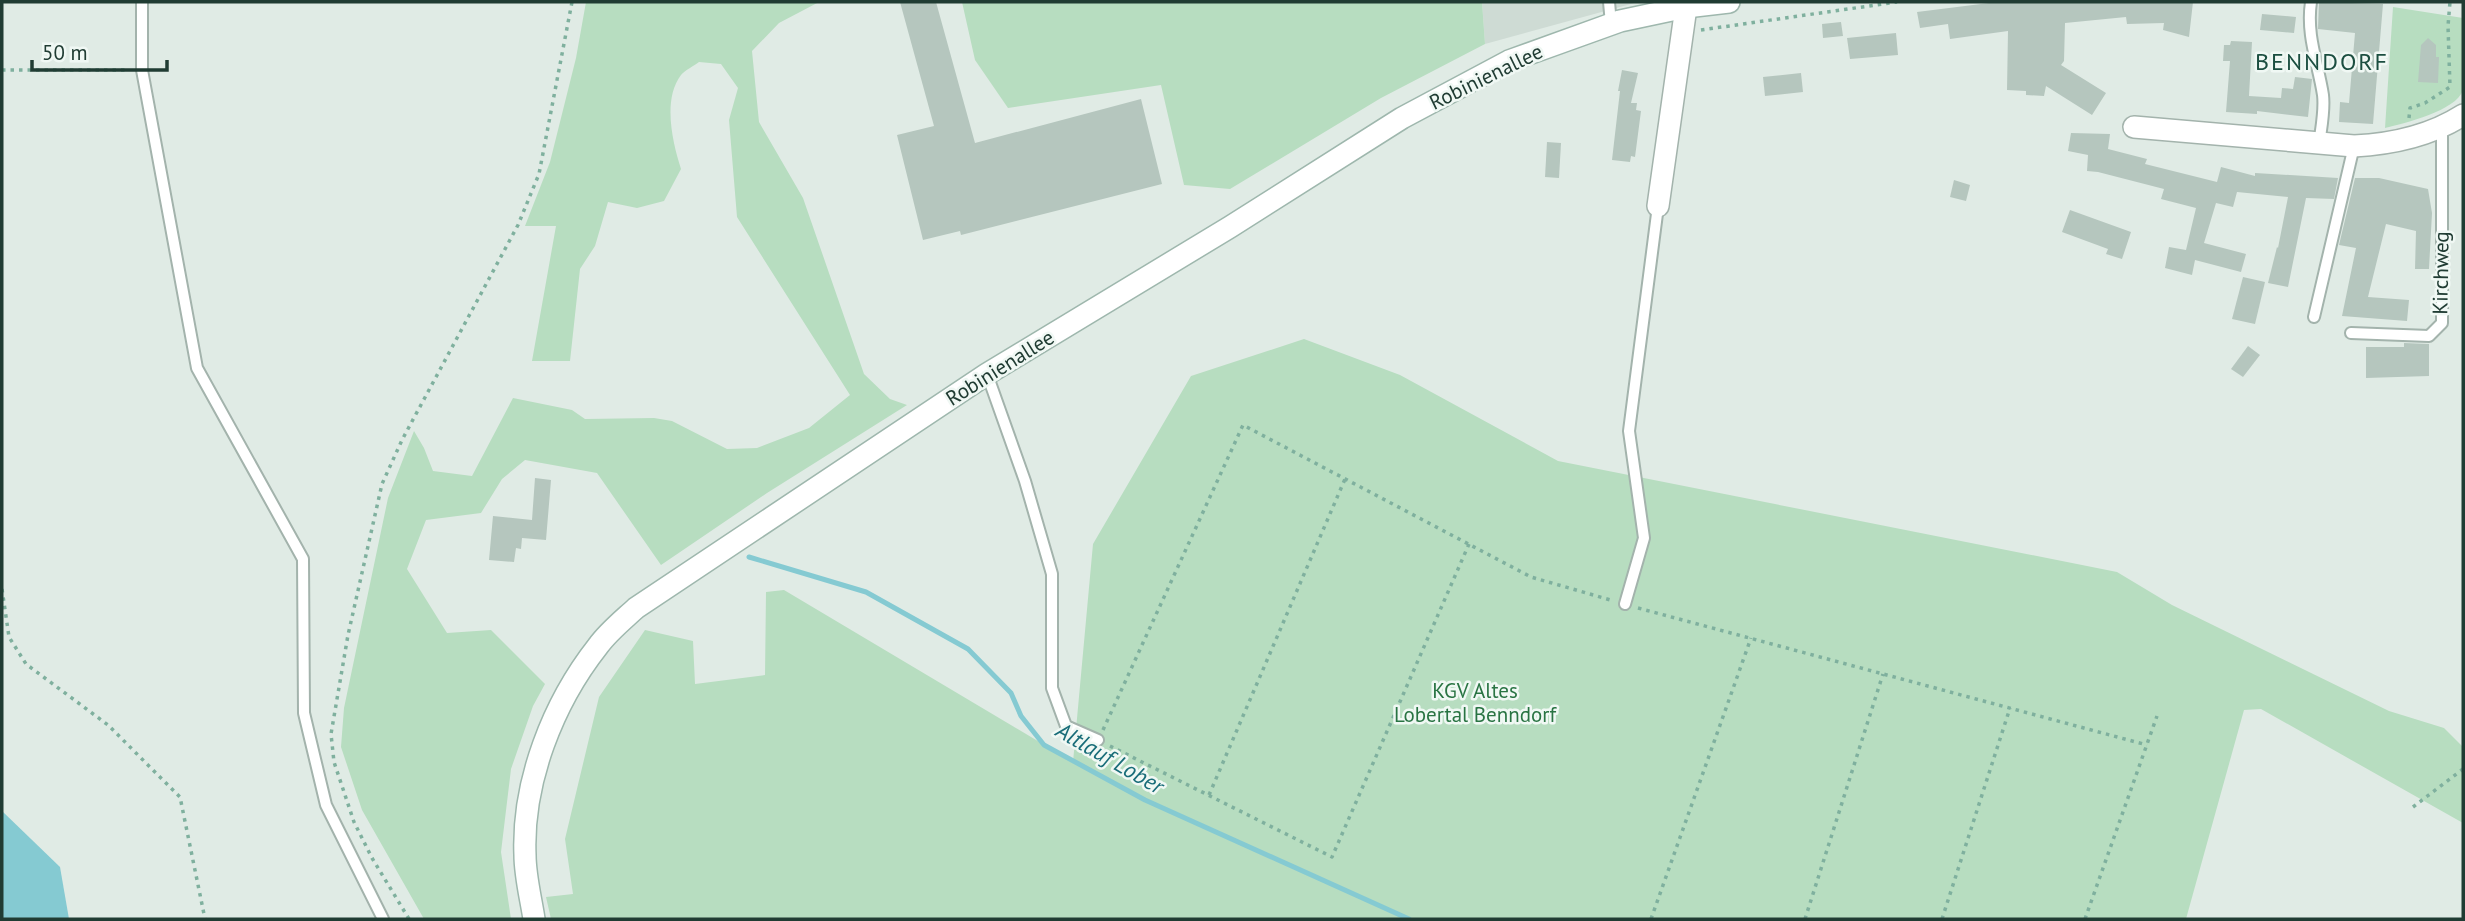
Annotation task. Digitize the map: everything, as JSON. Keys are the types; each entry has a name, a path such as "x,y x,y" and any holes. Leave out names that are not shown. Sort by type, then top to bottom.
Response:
{"street":[{"name":"Robinienallee","path":"534,919 524,856 527,807 541,749 569,690 598,645 636,608 987,374 1230,228 1402,118 1508,61 1611,24 1686,7 1729,2"},
{"path":"1658,206 1686,7"},
{"path":"2134,127 2319,145 2386,145 2442,128 2463,115"}],"lane":[{"path":"142,2 142,70 197,368 303,559 304,713 326,805 383,919"},
{"path":"1609,2 1611,24"},
{"path":"2311,2 2311,43 2323,96 2319,145"},
{"name":"Kirchweg","path":"2351,333 2429,336 2442,323 2442,128"},
{"path":"2314,317 2354,146"},
{"path":"1625,604 1644,538 1629,431 1658,206"},
{"path":"987,374 1025,481 1052,574 1052,688 1066,726 1098,740"}],"path":[{"path":"409,919 354,822 334,762 331,734 346,648 382,484 402,440 518,225 540,174 572,2"},
{"path":"1683,33 1897,2"},
{"path":"2408,139 2410,108 2425,103 2450,87 2450,2"},
{"path":"2,70 142,70"},
{"path":"1469,544 1332,857 1098,740 1242,425 1469,544 1531,577 2147,745"},
{"path":"1209,796 1345,479"},
{"path":"2,589 9,637 26,664 108,725 180,797 205,919"},
{"path":"1651,919 1751,638"},
{"path":"1805,919 1884,674"},
{"path":"1942,919 2010,708"},
{"path":"2085,919 2157,716"},
{"path":"2413,807 2463,769"}],"shaded area":[{"path":"1482,2 1638,2 1485,44"}],"green space":[{"path":"586,2 819,2 779,23 752,51 759,122 803,198 864,374 890,399 907,405 767,493 661,565 597,473 525,460 502,479 481,513 426,520 407,569 447,633 491,630 545,684 533,706 511,769 501,852 511,919 424,919 362,810 341,747 344,708 388,498 414,431 433,471 472,476 513,398 572,410 585,419 654,418 672,421 727,449 757,448 809,428 850,395 737,217 729,120 738,88 721,64 699,62 683,73 675,85 671,122 681,169 664,201 637,208 608,202 595,246 580,269 570,361 532,361 556,226 525,226 550,162 576,58"},
{"path":"962,2 1482,2 1485,44 1381,98 1230,189 1184,185 1161,85 1008,108 975,60"},
{"path":"2393,7 2463,18 2464,85 2458,97 2441,110 2385,128"},
{"name":"KGV Altes Lobertal Benndorf","path":"1304,339 1400,375 1558,461 2117,572 2172,605 2389,711 2444,728 2463,747 2463,823 2261,709 2244,710 2186,919 551,919 546,897 573,894 565,839 599,697 645,630 693,641 695,684 765,675 766,592 784,590 1073,762 1093,544 1191,376"}],"water":[{"path":"2,811 60,867 69,919 2,919"}],"building":[{"path":"900,2 936,2 975,143 1141,99 1162,184 961,235 960,231 923,240 897,135 934,126"},
{"path":"1997,2 2193,2 2189,37 2163,30 2164,23 2127,24 2126,17 2065,23 2064,61 2061,65 2106,93 2092,115 2046,86 2044,96 2007,90 2008,31 1950,39 1948,24 1920,28 1917,12"},
{"path":"2319,2 2383,4 2373,124 2339,122 2340,102 2349,103 2355,33 2318,29"},
{"path":"2262,14 2296,17 2294,33 2260,30"},
{"path":"1841,22 1843,36 1823,38 1822,24"},
{"path":"1896,33 1898,55 1850,59 1847,38"},
{"path":"2428,38 2436,45 2436,57 2439,57 2438,83 2418,82 2421,45"},
{"path":"2231,41 2252,42 2249,96 2281,98 2282,88 2293,89 2295,77 2312,79 2308,117 2257,111 2257,114 2226,112 2230,61 2223,61 2224,45 2230,45"},
{"path":"1622,70 1638,73 1631,103 1637,103 1636,110 1641,111 1635,157 1631,156 1630,162 1612,160"},
{"path":"1801,73 1803,92 1765,96 1763,77"},
{"path":"2071,133 2110,134 2108,149 2147,159 2145,164 2217,182 2221,167 2255,176 2255,173 2338,178 2334,199 2306,198 2288,287 2268,283 2288,197 2237,192 2233,207 2216,203 2204,243 2246,254 2241,272 2195,260 2192,275 2165,268 2169,247 2186,250 2196,208 2161,199 2164,189 2087,171 2088,155 2068,151"},
{"path":"1547,142 1561,143 1559,178 1545,177"},
{"path":"2355,178 2379,178 2428,189 2432,213 2429,269 2415,269 2416,231 2386,224 2368,297 2409,300 2407,321 2342,316 2356,248 2339,245"},
{"path":"1954,180 1970,185 1966,201 1950,197"},
{"path":"2070,210 2131,232 2122,259 2106,254 2108,249 2062,232"},
{"path":"2243,277 2265,282 2255,324 2232,319"},
{"path":"2404,343 2429,344 2429,376 2366,378 2366,347 2404,347"},
{"path":"2248,346 2260,355 2243,377 2231,369"},
{"path":"535,478 551,480 546,540 522,538 521,549 516,548 514,562 489,560 493,516 532,520"}],"waterway":[{"name":"Altlauf Lober","path":"749,557 866,592 968,649 1011,693 1021,716 1044,745 1145,800 1409,919"}],"district":[{"name":"BENNDORF","path":"2322,62"}]}
